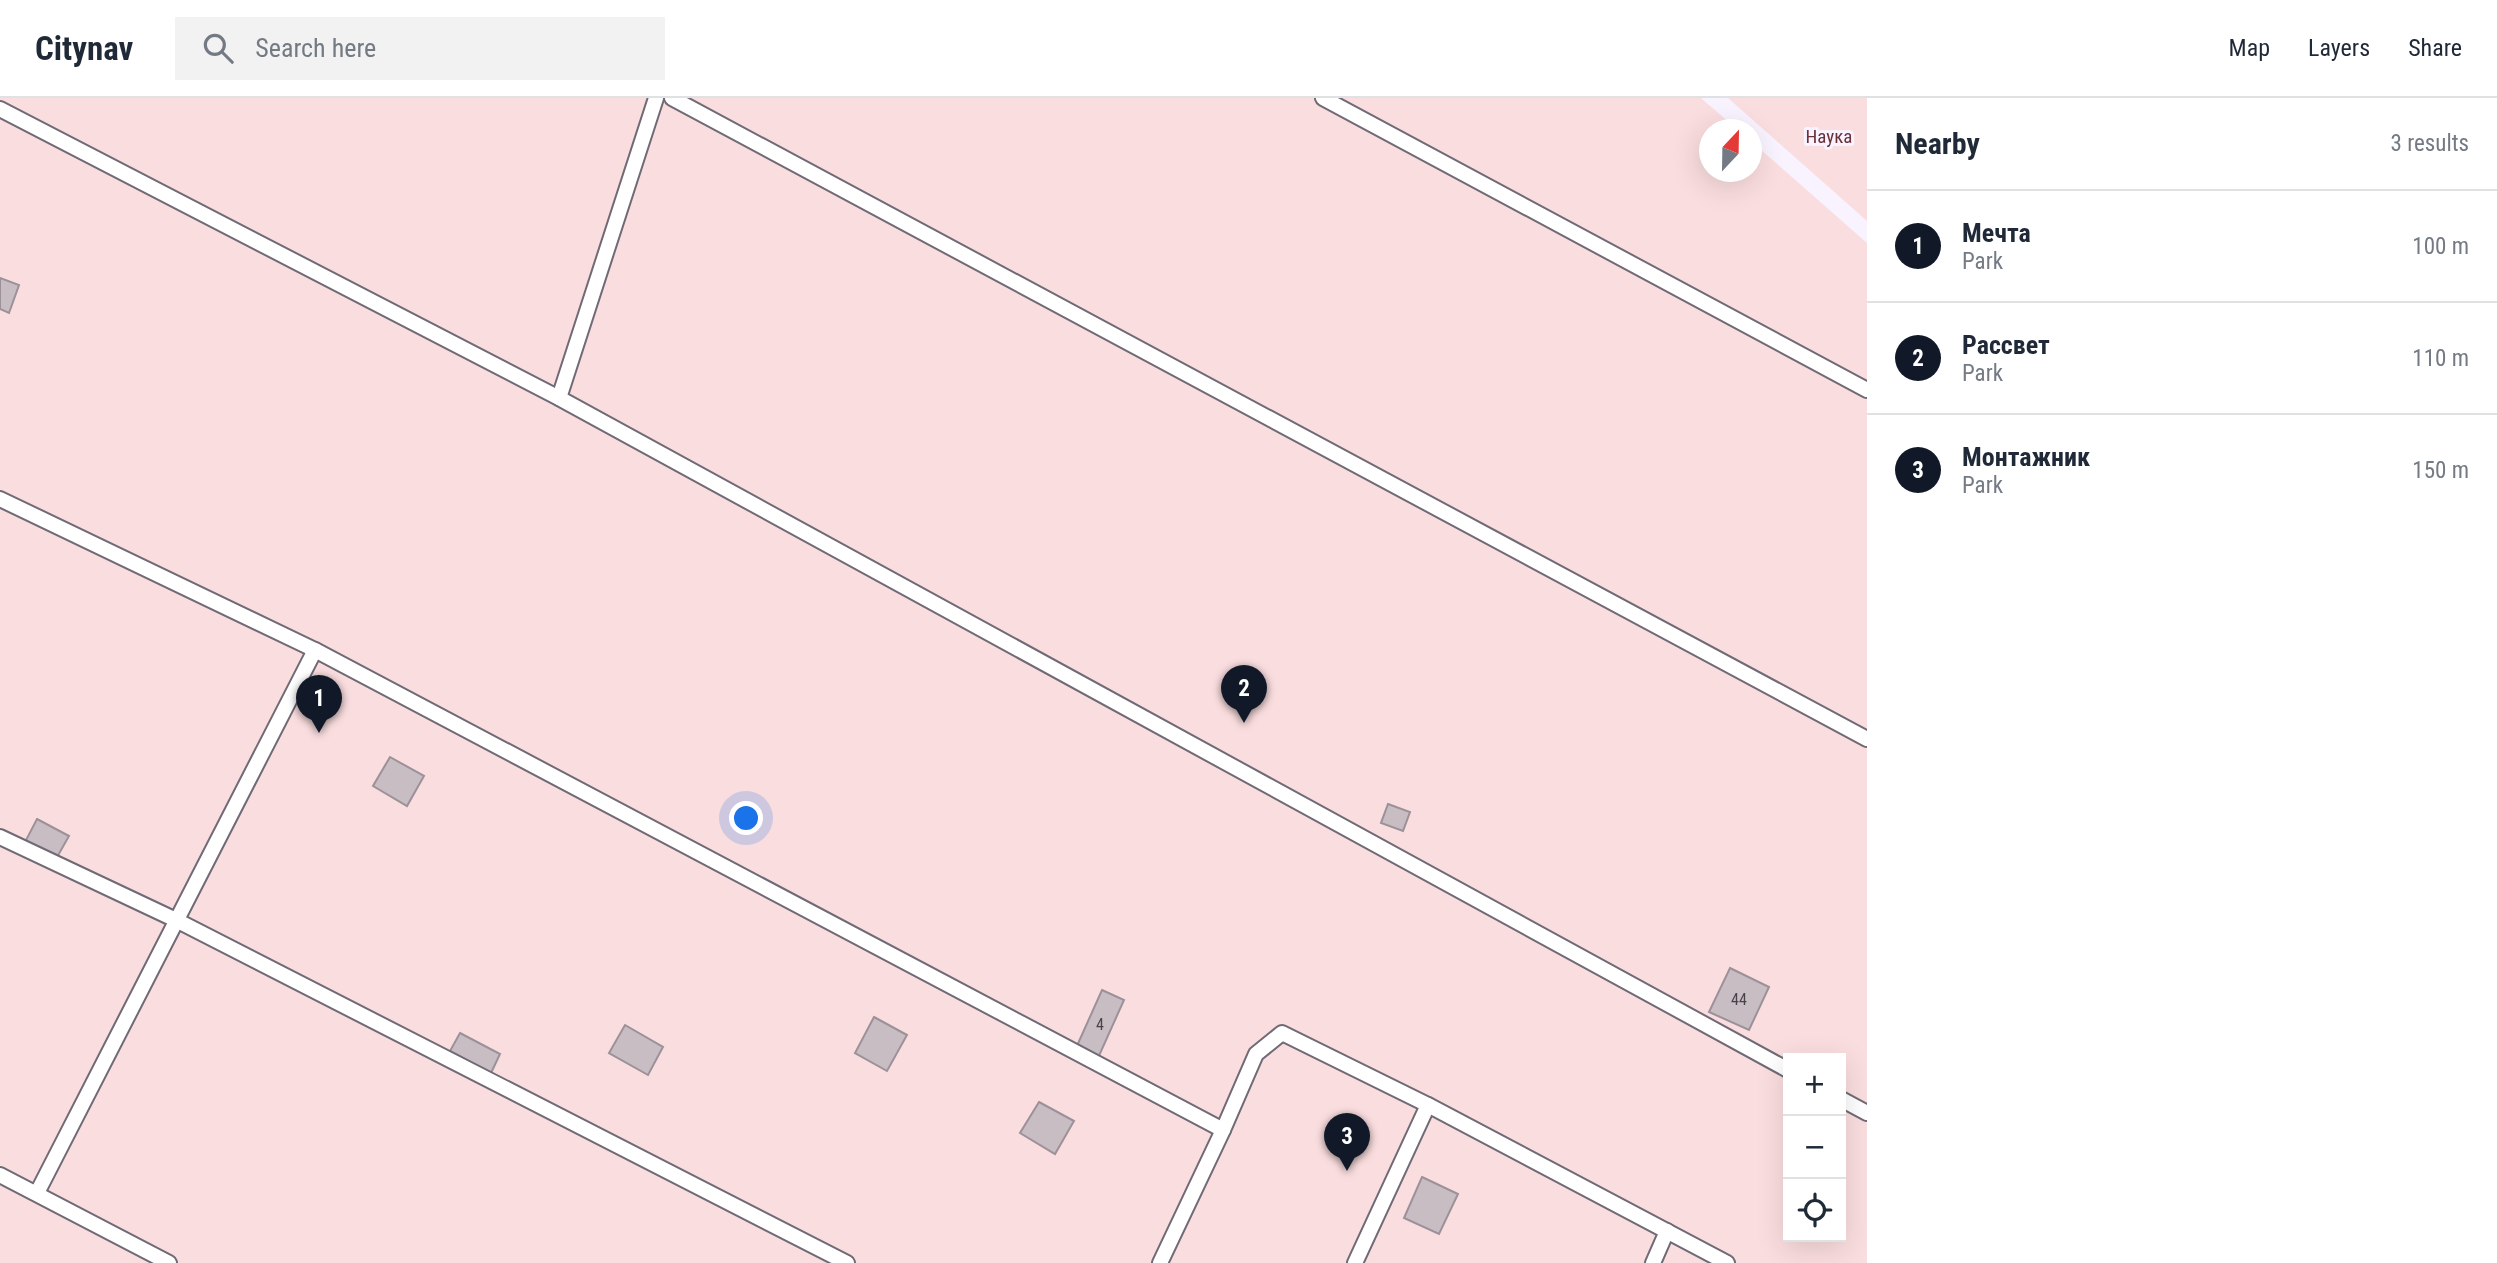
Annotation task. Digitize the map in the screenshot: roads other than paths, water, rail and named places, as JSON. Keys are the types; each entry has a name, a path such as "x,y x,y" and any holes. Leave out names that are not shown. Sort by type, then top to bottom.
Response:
{"lane":[{"path":"559,398 656,98"},
{"path":"672,98 1867,739"},
{"path":"1323,98 1867,390"},
{"path":"0,109 559,398 1783,1067"},
{"path":"0,499 315,650 1223,1130"},
{"path":"37,1193 315,650"},
{"path":"0,837 176,920 847,1263"},
{"path":"1160,1263 1256,1054 1282,1033 1428,1104 1727,1263"},
{"path":"1846,1102 1867,1114"},
{"path":"1355,1263 1428,1104"},
{"path":"0,1175 169,1263"},
{"path":"1653,1263 1667,1231"}],"place":[{"name":"Рассвет","path":"1244,723"},
{"name":"Мечта","path":"319,733"},
{"name":"Монтажник","path":"1347,1171"}],"park label":[{"name":"Наука","path":"1829,136"}]}
